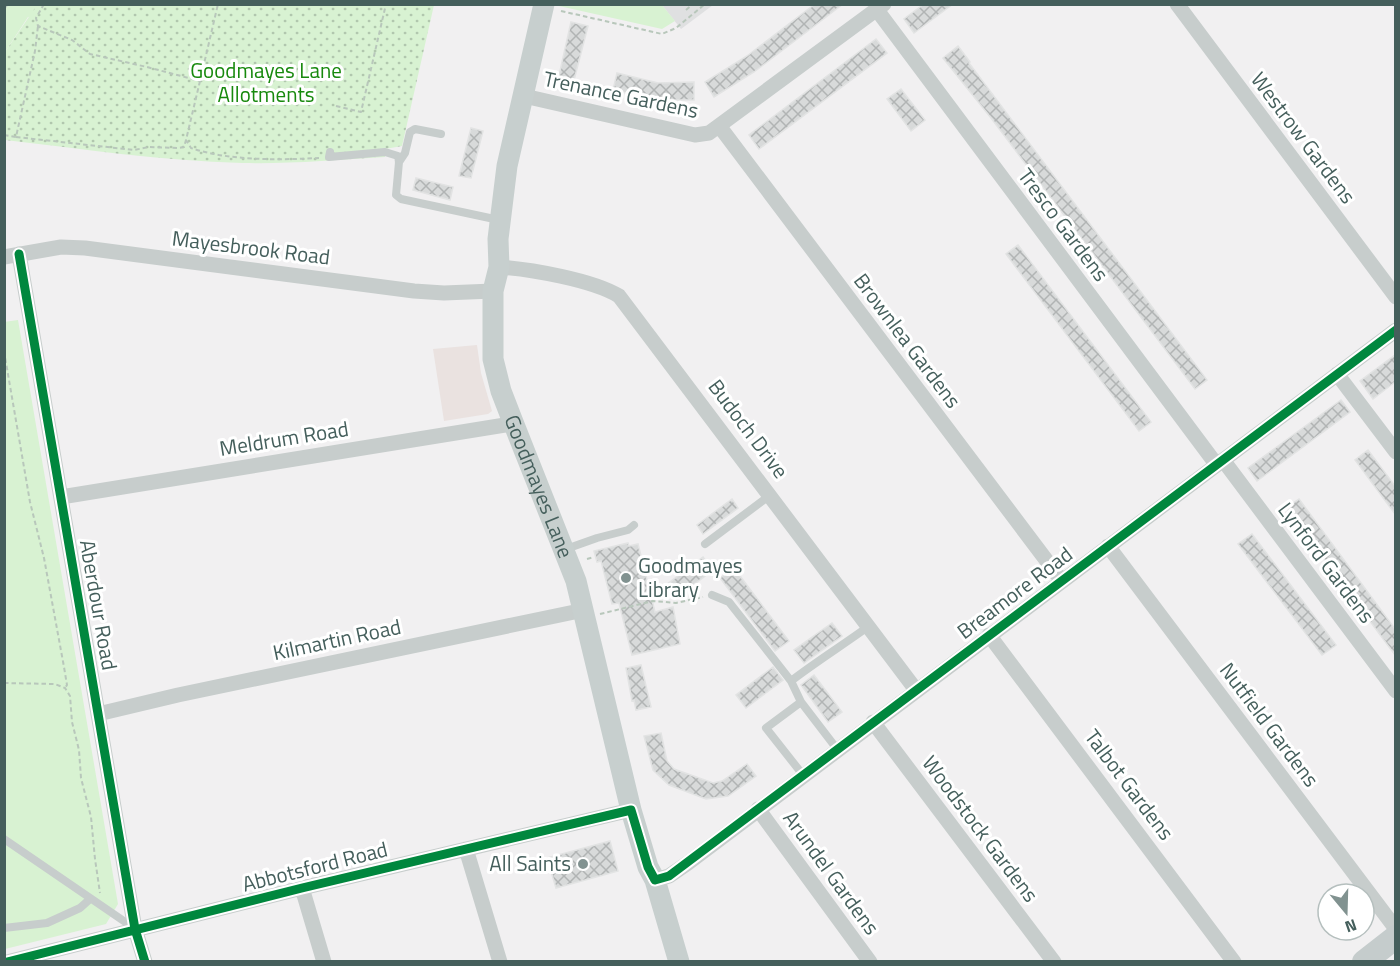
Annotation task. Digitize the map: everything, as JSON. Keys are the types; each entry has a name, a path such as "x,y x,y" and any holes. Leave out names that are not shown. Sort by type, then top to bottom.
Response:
{"main road":[{"name":"Goodmayes Lane","path":"544,6 507,166 500,220 499,267 493,291 493,359 501,391 565,550 585,614 631,810 648,867 655,880 679,962"},
{"path":"1364,962 1395,937"}],"street":[{"name":"Westrow Gardens","path":"1177,4 1395,297"},
{"name":"Trenance Gardens","path":"524,96 695,135 709,133 880,7"},
{"name":"Tresco Gardens","path":"880,7 1219,462"},
{"name":"Brownlea Gardens","path":"720,127 1062,581"},
{"name":"Mayesbrook Road","path":"12,256 61,247 85,248 414,291 444,293 493,291"},
{"name":"Aberdour Road","path":"12,256 61,497 135,929 145,962"},
{"name":"Budoch Drive","path":"499,267 520,269 595,285 620,296 916,690"},
{"name":"Breamore Road","path":"655,880 669,876 1395,330"},
{"path":"1337,374 1395,452"},
{"name":"Meldrum Road","path":"61,497 513,422"},
{"name":"Lynford Gardens","path":"1219,462 1395,691"},
{"name":"Nutfield Gardens","path":"1108,546 1395,928"},
{"name":"Kilmartin Road","path":"98,714 178,695 585,614"},
{"name":"Talbot Gardens","path":"989,635 1234,962"},
{"name":"Woodstock Gardens","path":"873,722 1054,962"},
{"name":"Arundel Gardens","path":"758,809 870,962"},
{"name":"Abbotsford Road","path":"7,962 302,888 631,810"},
{"path":"466,849 500,962"},
{"path":"302,888 324,962"}],"lane":[{"path":"399,162 405,153 410,132 416,129 441,134"},
{"path":"330,154 385,152 398,156 396,195 400,199 500,220"},
{"path":"705,544 771,495"},
{"path":"565,550 628,530 634,525"},
{"path":"712,595 729,602 791,681 801,702 837,749"},
{"path":"791,681 869,626"},
{"path":"801,702 766,728 803,775"},
{"path":"4,839 135,929"},
{"path":"4,928 47,923 80,908 90,899"}],"path":[{"path":"4,9 8,4"},
{"path":"16,137 35,51 38,26 36,18 44,4"},
{"path":"4,135 134,150 149,147 184,147 218,4"},
{"path":"336,106 361,112 386,4"},
{"path":"686,10 693,4"},
{"path":"544,6 662,34 675,28 705,4"},
{"path":"38,26 72,40 90,54 200,81"},
{"path":"186,140 191,148 218,154 258,158 330,154"},
{"path":"4,351 30,502 44,558 64,666 67,685 65,688"},
{"path":"584,560 594,557"},
{"path":"585,614 653,601 676,603 712,595"},
{"path":"4,683 55,684 65,688 70,696 81,778 91,818 101,907"}],"shaded area":[{"path":"662,5 713,5 681,29"},
{"path":"477,345 481,373 492,411 488,414 444,421 433,349"}],"green space":[{"path":"560,4 662,5 675,21 662,29 559,6"},
{"path":"5,5 158,5 28,17 5,52"},
{"name":"Goodmayes Lane Allotments","path":"37,5 434,5 402,146 385,149 385,157 260,163 153,157 5,140 5,52"},
{"path":"18,320 118,904 106,924 5,949 4,322"}],"building":[{"path":"815,4 843,4 754,72 714,97 705,82 747,56"},
{"path":"924,4 953,4 914,33 904,19"},
{"path":"571,22 588,26 573,84 558,80"},
{"path":"876,39 887,53 759,149 749,135"},
{"path":"958,46 1207,380 1195,389 991,118 943,58"},
{"path":"617,73 658,83 694,82 694,100 654,100 613,90"},
{"path":"901,89 925,120 911,131 887,99"},
{"path":"471,128 483,131 471,178 459,176"},
{"path":"416,178 453,187 450,200 413,190"},
{"path":"1018,245 1151,422 1139,431 1006,254"},
{"path":"1395,355 1395,382 1373,399 1360,381"},
{"path":"1341,400 1350,412 1257,481 1248,468"},
{"path":"1368,450 1395,486 1395,514 1355,460"},
{"path":"732,499 738,508 703,534 697,525"},
{"path":"1299,499 1395,629 1395,655 1286,508"},
{"path":"1252,534 1336,645 1322,655 1238,544"},
{"path":"628,543 629,546 638,544 655,612 673,607 680,644 632,655 619,603 612,604 601,561 597,562 594,551"},
{"path":"703,557 713,570 676,598 666,585"},
{"path":"734,568 789,641 775,651 720,578"},
{"path":"832,623 842,636 804,663 794,650"},
{"path":"641,665 651,707 636,710 634,700 632,701 626,668"},
{"path":"773,667 783,680 746,708 736,695"},
{"path":"814,675 842,712 828,722 801,685"},
{"path":"661,733 667,761 674,769 713,783 722,781 747,764 756,776 728,796 706,799 669,785 653,770 644,736"},
{"name":"All Saints","path":"610,841 618,871 556,888 547,858"}],"cycle path":[{"path":"19,254 135,929 145,962"},
{"path":"7,962 302,888 631,810 648,867 655,880 669,876 1396,330"}],"place":[{"name":"Goodmayes Library","path":"626,578"},
{"name":"All Saints","path":"583,864"}]}
